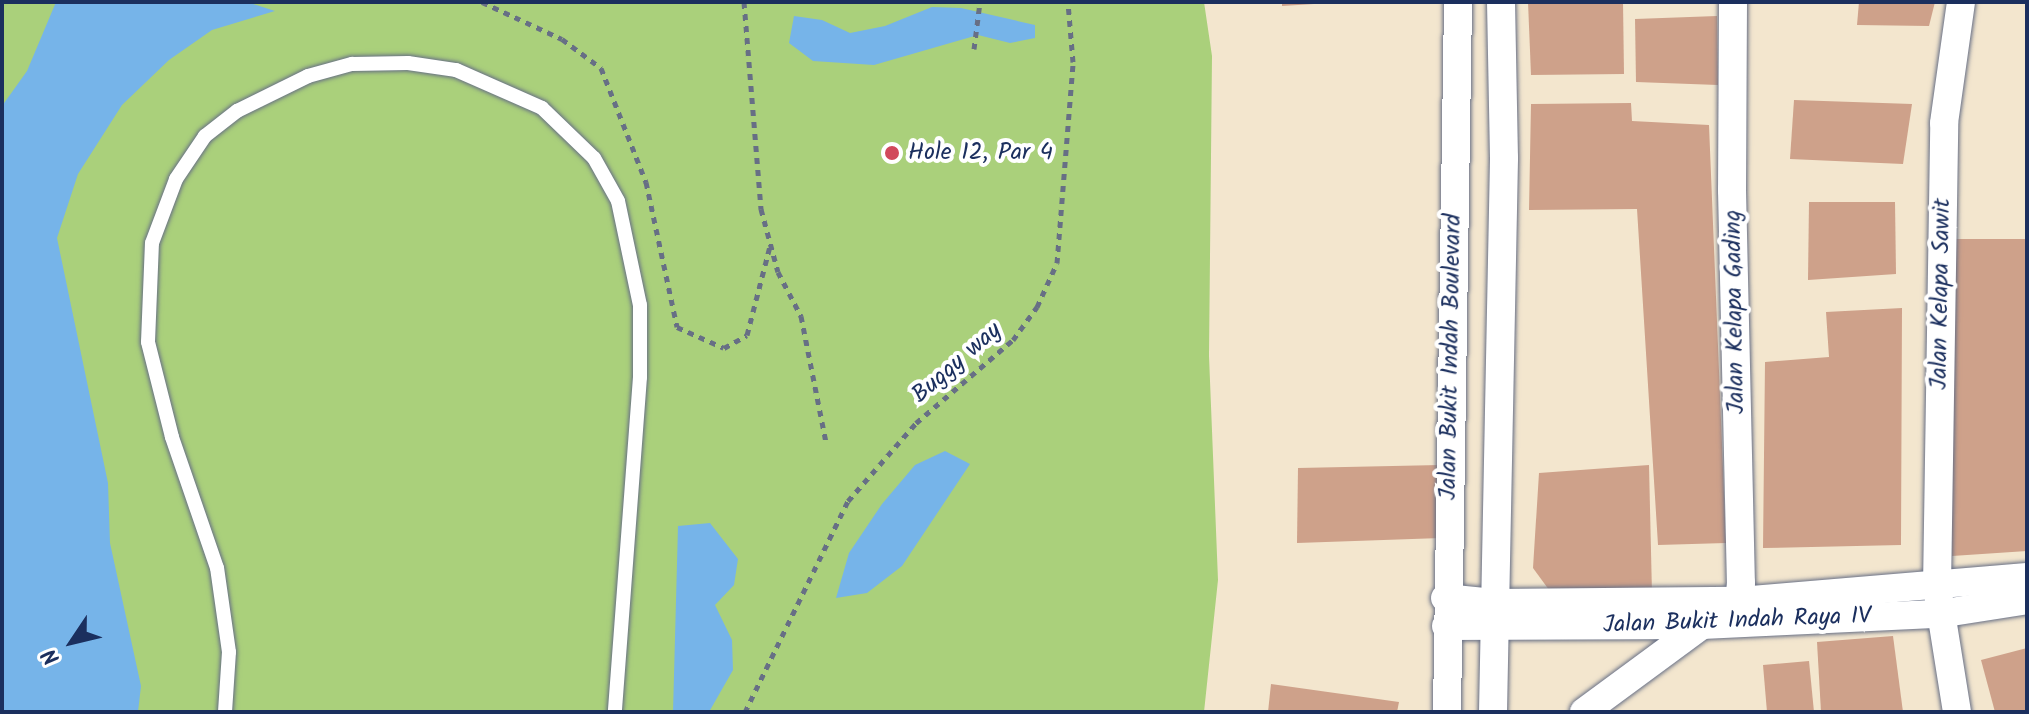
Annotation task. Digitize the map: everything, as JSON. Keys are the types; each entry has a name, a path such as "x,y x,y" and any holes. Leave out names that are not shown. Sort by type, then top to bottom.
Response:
{"street":[{"name":"Jalan Bukit Indah Boulevard","path":"1447,712 1446,612 1458,2"},
{"path":"1493,712 1504,158 1501,2"},
{"name":"Jalan Kelapa Gading","path":"1733,2 1738,612"},
{"name":"Jalan Kelapa Sawit","path":"1957,712 1938,600 1944,123 1961,2"},
{"name":"Jalan Bukit Indah Raya IV","path":"1938,600 2027,577"},
{"name":"Jalan Bukit Indah Raya IV","path":"1494,614 1738,612 1938,600 2027,600"},
{"name":"Jalan Bukit Indah Raya IV","path":"1446,612 1702,625 1738,612"},
{"path":"1584,712 1702,625"}],"lane":[{"path":"225,712 229,652 217,568 172,437 148,342 152,243 176,179 205,136 237,111 308,76 352,64 394,63 456,70 542,108 594,158 618,201 640,305 640,377 615,712"}],"path":[{"path":"482,2 562,39 601,68 646,182 677,327 724,348 747,335 770,246"},
{"path":"744,2 751,121 770,246 801,316 826,442"},
{"path":"974,49 980,2"},
{"name":"Buggy way","path":"745,712 848,501 916,423 1013,340 1042,296 1057,263 1073,62 1068,2"}],"green space":[{"path":"2,2 1204,2 1212,56 1209,356 1218,580 1204,712 2,712"}],"water":[{"path":"56,2 247,2 275,11 212,30 169,60 122,105 78,174 57,238 108,483 110,543 141,686 138,712 2,712 2,106 27,71"},
{"path":"932,7 961,8 1035,25 1035,38 1010,43 978,35 874,65 813,61 789,43 794,16 822,20 850,33 885,26"},
{"path":"945,451 970,464 902,566 867,593 836,598 849,553 882,504 915,465"},
{"path":"710,523 738,559 734,585 715,605 732,640 733,670 709,712 673,712 678,526"}],"building":[{"path":"1282,2 1313,2 1314,4 1282,6"},
{"path":"1528,2 1623,2 1624,74 1531,75"},
{"path":"1859,2 1935,2 1929,26 1857,25"},
{"path":"1717,16 1718,85 1636,82 1635,19"},
{"path":"1794,100 1912,104 1903,164 1790,159"},
{"path":"1631,103 1632,121 1709,125 1726,543 1658,545 1637,209 1529,210 1531,104"},
{"path":"1809,202 1895,202 1896,274 1808,280"},
{"path":"1948,239 2027,239 2027,551 1952,556"},
{"path":"1902,308 1901,545 1763,548 1765,362 1829,357 1826,312"},
{"path":"1440,465 1441,538 1297,543 1298,468"},
{"path":"1649,465 1652,594 1552,594 1533,568 1539,473"},
{"path":"1893,636 1903,712 1821,712 1817,642"},
{"path":"2027,648 2027,712 1995,712 1981,660"},
{"path":"1809,661 1814,712 1767,712 1763,665"},
{"path":"1271,684 1399,702 1397,712 1268,712"}],"place":[{"name":"Hole 12, Par 4","path":"892,153"}]}
